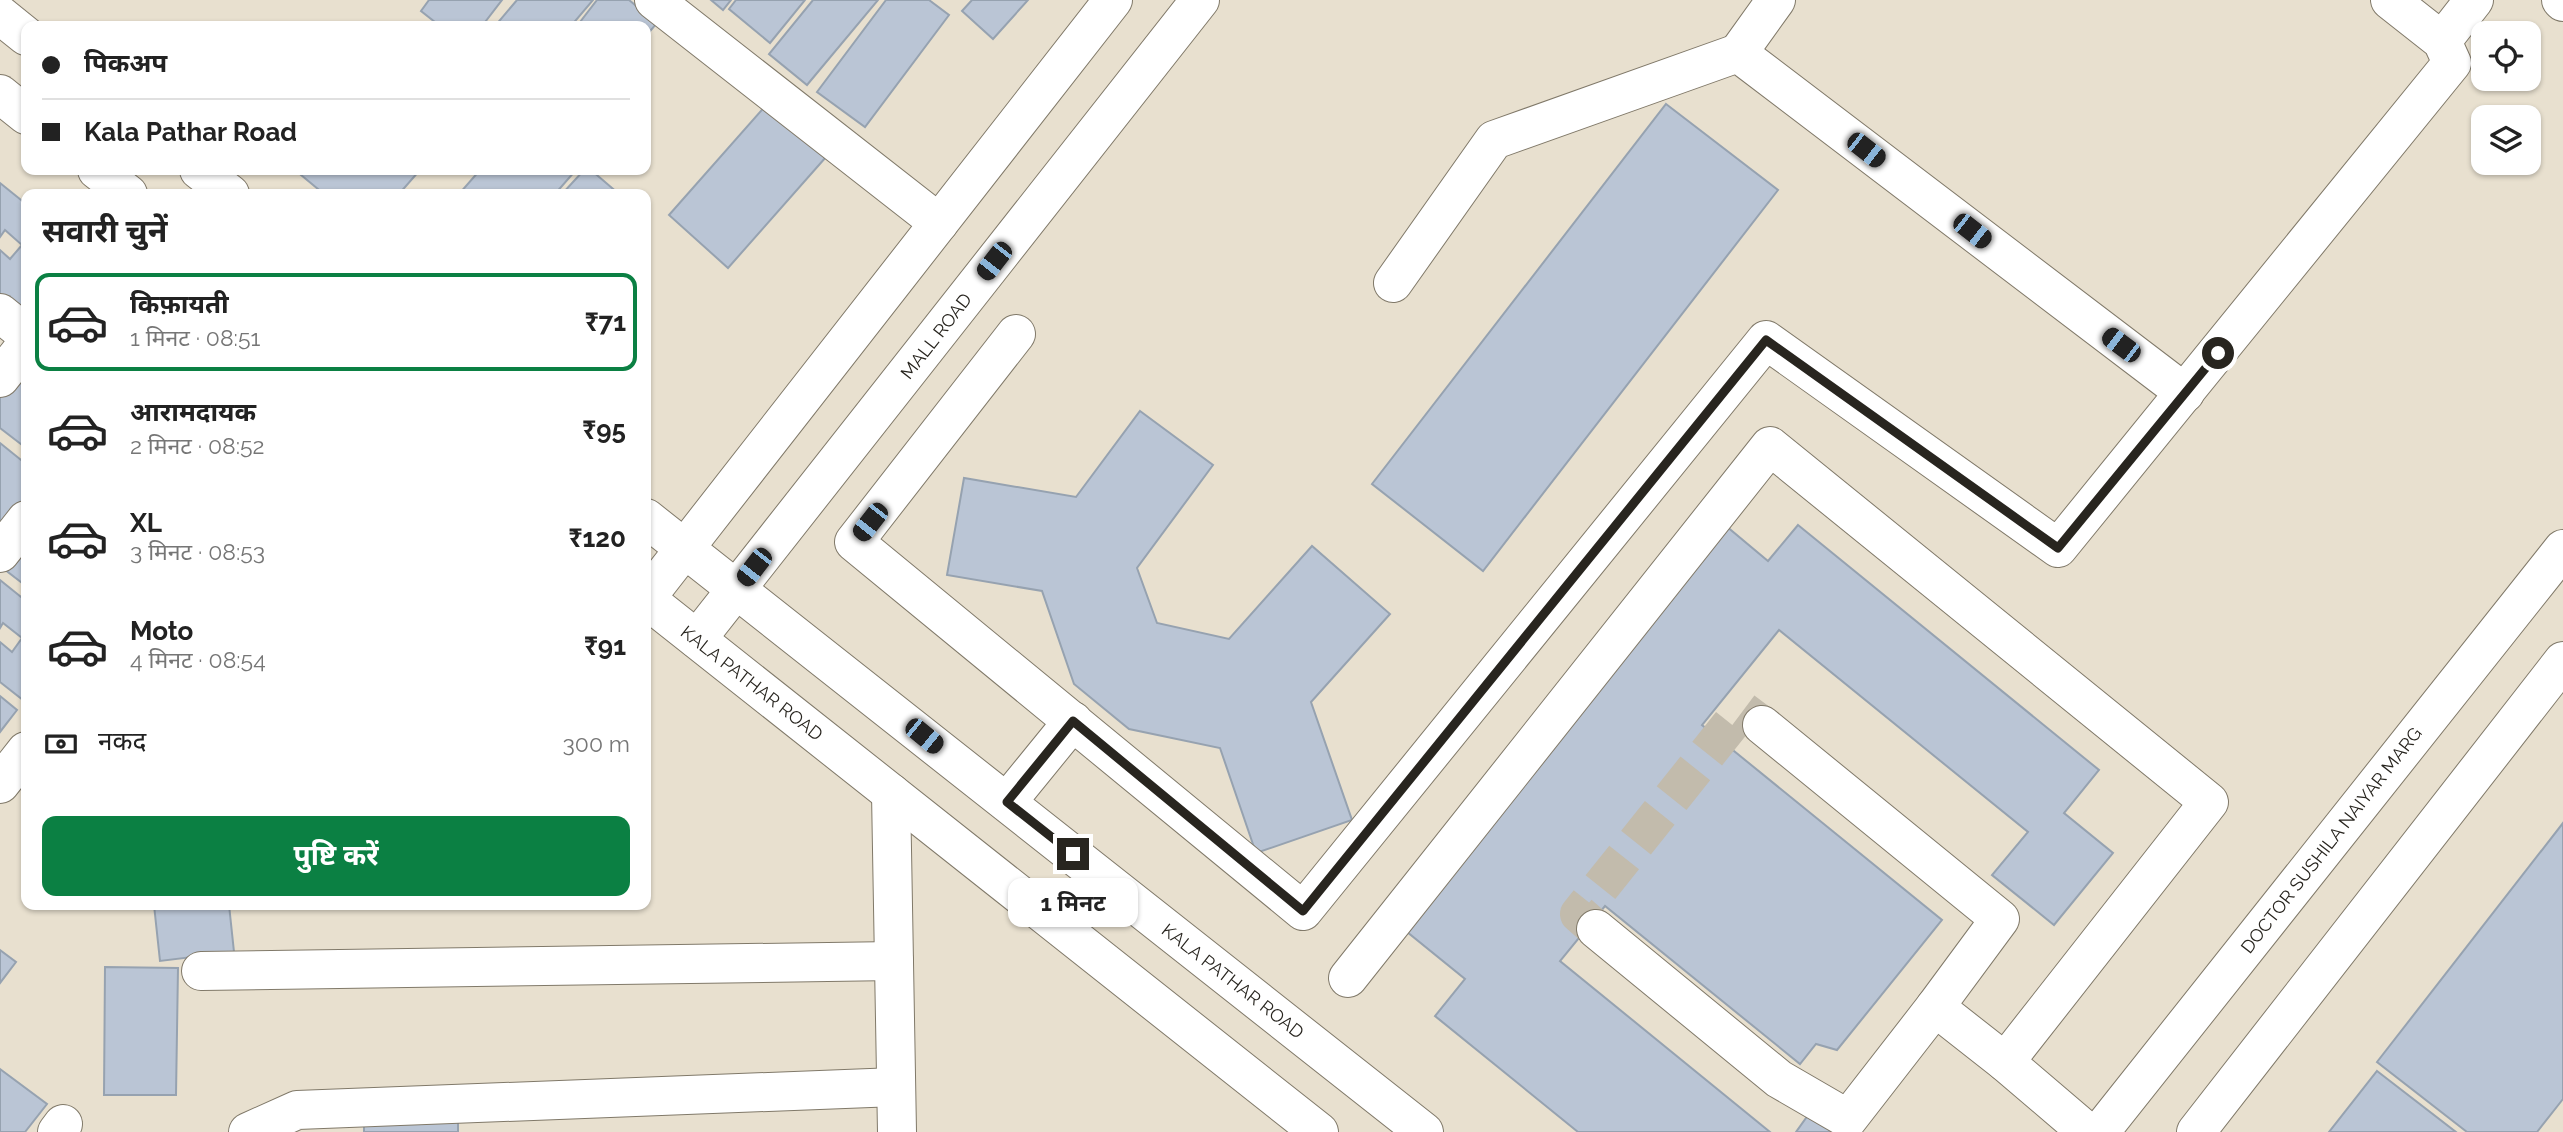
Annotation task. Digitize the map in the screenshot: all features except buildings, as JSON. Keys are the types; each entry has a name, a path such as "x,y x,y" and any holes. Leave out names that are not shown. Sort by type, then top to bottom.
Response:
{"street":[{"path":"654,0 939,222"},
{"path":"651,591 1113,0"},
{"name":"MALL ROAD","path":"697,639 1200,0"},
{"path":"1393,283 1494,140 1738,53 1776,0"},
{"path":"1016,334 854,542 1303,911 1766,340 2058,548 2452,63 2442,41 2390,0"},
{"path":"2442,41 2474,0"},
{"path":"0,15 21,32"},
{"path":"1738,53 2185,393"},
{"path":"0,94 21,111"},
{"path":"103,175 122,189"},
{"path":"205,175 223,189"},
{"path":"0,313 21,330"},
{"path":"0,378 21,351"},
{"path":"1348,978 1770,446 2209,802 2005,1062"},
{"name":"KALA PATHAR ROAD","path":"651,522 1423,1132"},
{"path":"0,553 21,526"},
{"name":"DOCTOR SUSHILA NAIYAR MARG","path":"2100,1132 2563,549"},
{"name":"KALA PATHAR ROAD","path":"651,602 1319,1132"},
{"path":"2196,1132 2563,661"},
{"path":"1007,802 1073,721"},
{"path":"1596,929 1779,1079 1848,1119 2000,919 1762,725"},
{"path":"0,784 21,757"},
{"path":"891,793 897,1132"},
{"path":"201,971 894,961"},
{"path":"1935,1007 2087,1132"},
{"path":"248,1132 297,1110 896,1087"}],"tunnel":[{"path":"1596,929 1579,914 1742,710 1762,725"}],"route":[{"path":"1073,854 1007,802 1073,721 1303,911 1766,340 2058,548 2218,353"}]}
